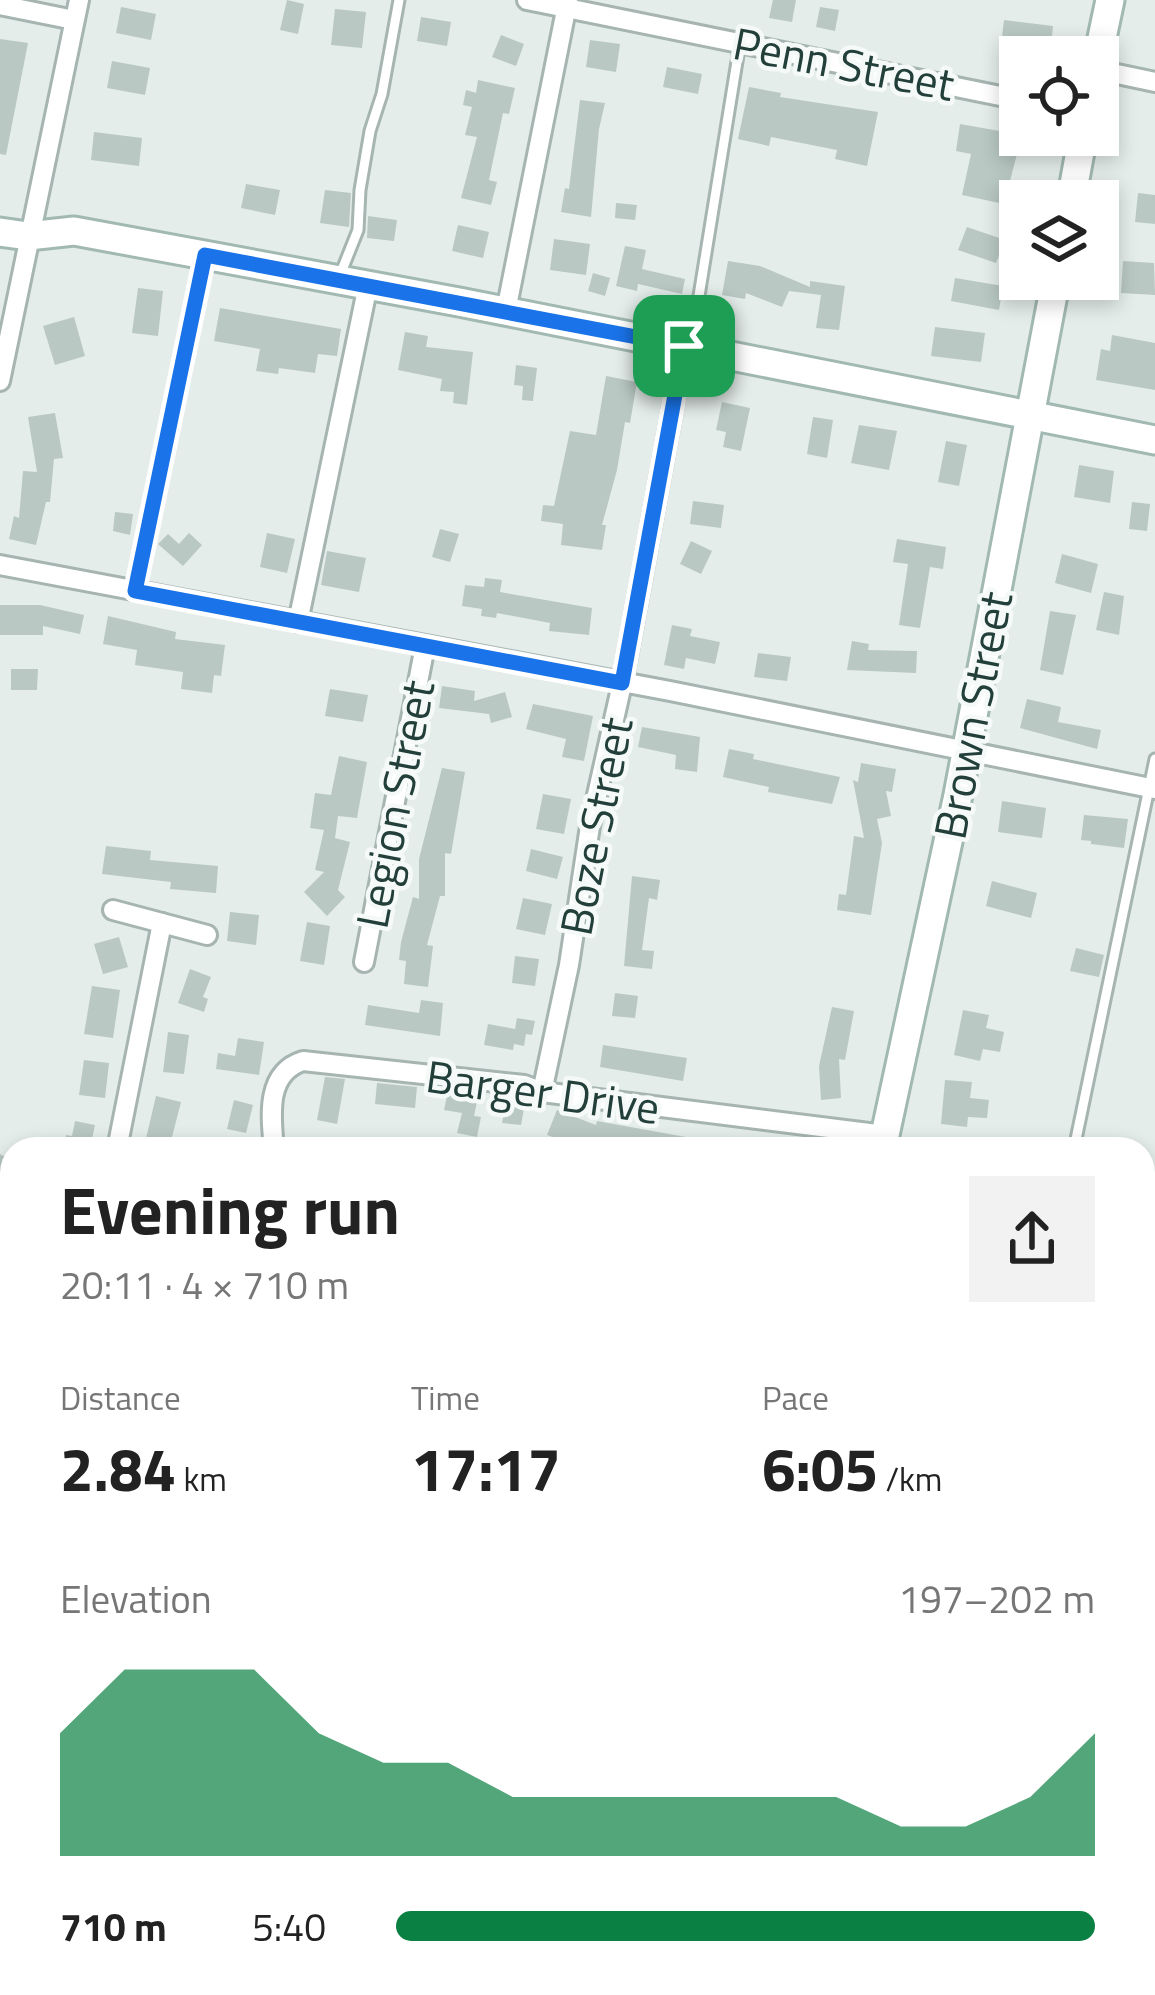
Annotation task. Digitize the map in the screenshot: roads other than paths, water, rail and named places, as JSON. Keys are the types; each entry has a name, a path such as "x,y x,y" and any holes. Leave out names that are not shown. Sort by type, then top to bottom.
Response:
{"street":[{"name":"Penn Street","path":"527,0 999,96"},
{"path":"1102,36 1110,0"},
{"path":"0,5 76,10 14,234 0,381"},
{"path":"506,311 567,5"},
{"path":"1119,74 1155,82"},
{"path":"14,234 74,231 1155,440"},
{"path":"298,622 368,285"},
{"name":"Brown Street","path":"885,1137 966,752 1052,300"},
{"name":"Boze Street","path":"542,1092 684,346"},
{"path":"0,565 1152,789"},
{"name":"Legion Street","path":"364,962 424,646"},
{"path":"113,910 207,934"},
{"path":"119,1137 163,923"},
{"name":"Barger Drive","path":"273,1137 277,1083 283,1072 303,1061 524,1085 542,1092 850,1137"}],"lane":[{"path":"339,280 358,230 367,151 399,0"},
{"path":"684,346 698,302 740,43"},
{"path":"135,591 205,255"},
{"path":"1078,1137 1155,759"}]}
